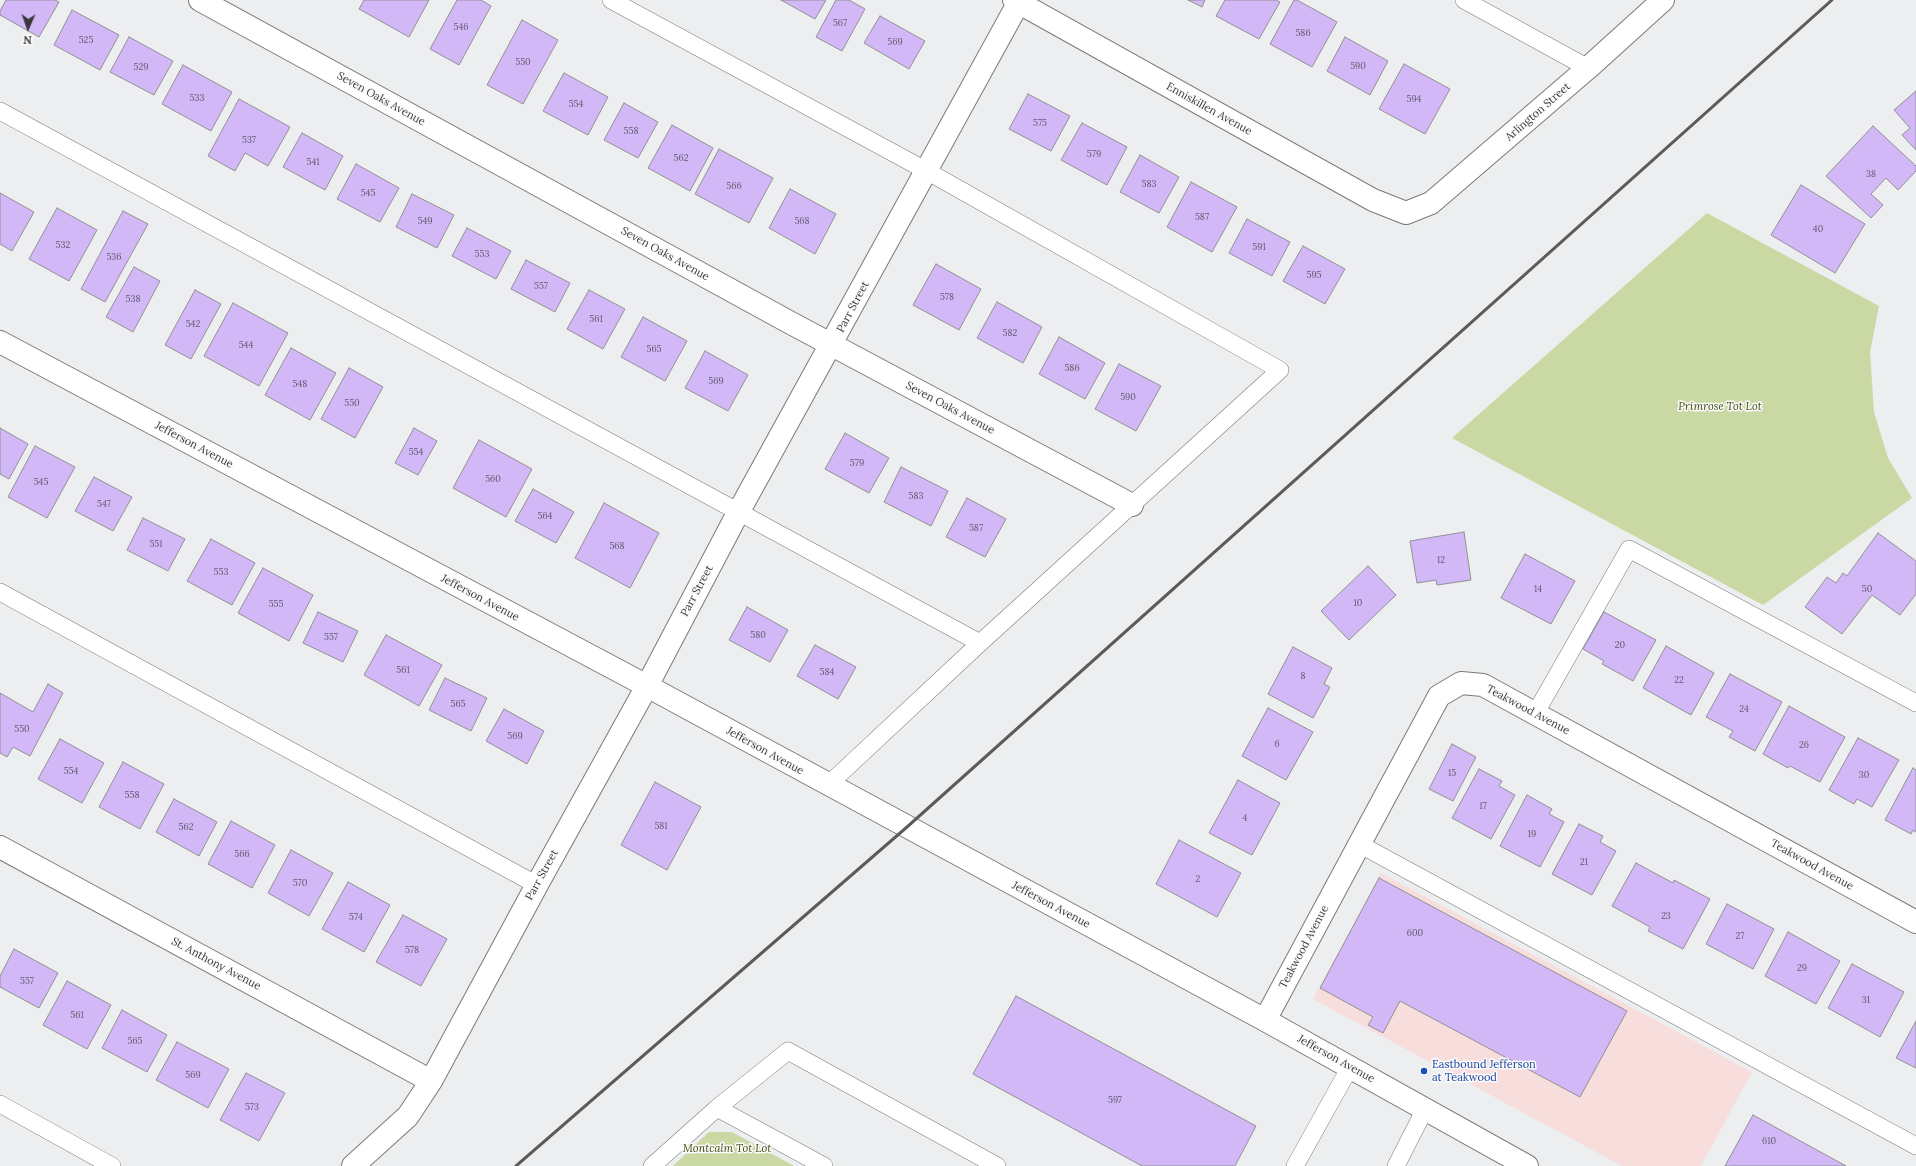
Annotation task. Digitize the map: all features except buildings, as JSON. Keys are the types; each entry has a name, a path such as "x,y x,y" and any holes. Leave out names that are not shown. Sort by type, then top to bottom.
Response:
{"street":[{"name":"Seven Oaks Avenue","path":"200,0 832,345 1132,505"},
{"name":"Arlington Street","path":"1406,213 1431,204 1588,68 1663,0"},
{"name":"Parr Street","path":"354,1166 408,1116 431,1081 1018,1"},
{"name":"Enniskillen Avenue","path":"1018,1 1373,200 1406,213"},
{"name":"Jefferson Avenue","path":"0,342 647,686 1265,1020 1527,1166"},
{"name":"Teakwood Avenue","path":"1265,1020 1439,696 1461,682 1483,685 1916,922"},
{"name":"St. Anthony Avenue","path":"0,847 431,1081"}],"lane":[{"path":"611,0 925,170 1280,370 980,643 828,785"},
{"path":"1464,0 1588,68"},
{"path":"0,111 980,643"},
{"path":"1535,714 1630,549 1916,703"},
{"path":"0,592 537,885"},
{"path":"1359,844 1916,1146"},
{"path":"652,1166 716,1108 788,1051 997,1166"},
{"path":"1294,1166 1350,1067"},
{"path":"0,1104 112,1166"},
{"path":"716,1108 824,1166"},
{"path":"1396,1166 1425,1109"}],"shaded area":[{"path":"1381,873 1752,1072 1701,1166 1622,1166 1313,999"}],"green space":[{"name":"Primrose Tot Lot","path":"1707,213 1879,306 1870,352 1874,412 1888,458 1912,498 1763,605 1452,438"},
{"name":"Montcalm Tot Lot","path":"709,1132 732,1132 794,1166 673,1166"}],"railway":[{"path":"516,1166 907,827 1832,0"}],"place":[{"name":"Eastbound Jefferson at Teakwood","path":"1424,1071"}]}
